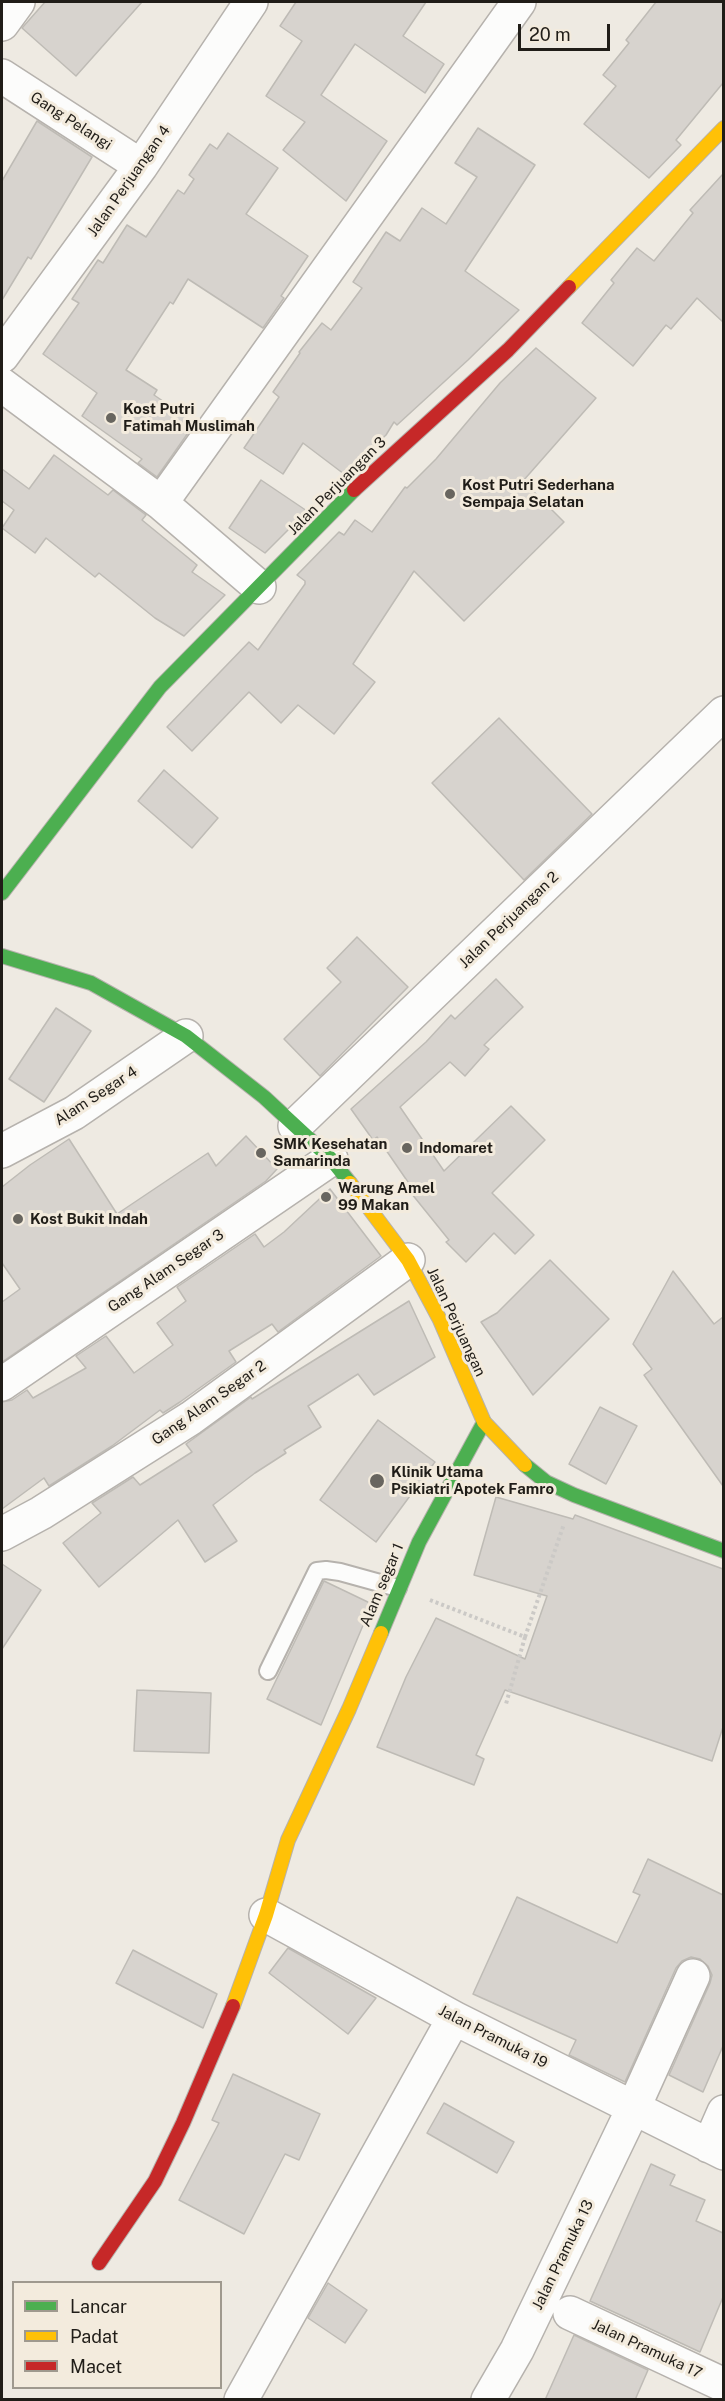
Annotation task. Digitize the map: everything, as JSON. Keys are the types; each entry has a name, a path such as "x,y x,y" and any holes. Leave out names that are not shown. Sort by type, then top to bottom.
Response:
{"street":[{"path":"2,24 18,2"},
{"name":"Jalan Perjuangan 4","path":"2,356 141,166 251,2"},
{"path":"161,503 519,2"},
{"name":"Gang Pelangi","path":"2,76 141,166"},
{"name":"Jalan Perjuangan 3","path":"2,893 160,687 372,472 508,350 723,128"},
{"path":"2,385 161,503 258,587"},
{"name":"Jalan Perjuangan 2","path":"295,1126 723,713"},
{"name":"Jalan Perjuangan","path":"2,956 92,983 186,1036 234,1072 331,1159 408,1260 440,1320 483,1422 530,1469 546,1482 574,1495 720,1545"},
{"name":"Alam Segar 4","path":"2,1151 75,1113 186,1036"},
{"name":"Gang Alam Segar 3","path":"2,1384 331,1159"},
{"name":"Gang Alam Segar 2","path":"2,1534 41,1513 190,1418 408,1260"},
{"name":"Alam segar 1","path":"99,2263 155,2181 183,2123 238,1994 266,1915 288,1840 349,1709 419,1542 483,1422"},
{"name":"Jalan Pramuka 19","path":"266,1915 454,2018 716,2149"},
{"name":"Jalan Pramuka 13","path":"488,2400 517,2350 633,2109 693,1976"},
{"path":"241,2400 454,2018"},
{"path":"716,2149 723,2112"},
{"name":"Jalan Pramuka 17","path":"570,2313 723,2385"}],"lane":[{"path":"268,1671 317,1571 340,1572 398,1588"}],"path":[{"path":"506,1704 525,1637 574,1495"},
{"path":"398,1588 525,1637"}],"building":[{"path":"45,2 142,2 76,76 22,28"},
{"path":"296,2 426,2 403,36 444,64 425,93 355,44 321,95 387,141 346,201 283,150 305,122 266,96 302,41 280,26"},
{"path":"656,2 723,2 723,83 676,140 681,145 649,178 584,124 616,86 603,75 629,43 626,40"},
{"path":"37,121 92,157 31,259 28,257 2,300 2,181"},
{"path":"478,128 535,165 465,271 519,310 397,425 394,422 386,435 344,474 303,443 283,474 244,448 279,397 273,392 299,352 322,323 331,330 362,288 353,282 386,232 400,241 422,208 446,224 477,177 455,163"},
{"path":"228,133 278,168 246,214 308,256 281,296 284,298 263,328 188,279 173,304 170,302 126,370 157,390 154,395 195,423 157,477 138,463 142,459 82,416 97,393 43,354 79,303 72,299 98,260 103,263 127,225 146,237 178,190 184,194 194,179 189,175 210,144 217,149"},
{"path":"723,174 723,322 697,298 671,329 666,325 633,366 582,323 614,283 611,280 637,248 654,261 693,213 690,210"},
{"path":"536,348 596,398 523,481 564,522 464,621 414,571 353,664 375,682 334,734 298,705 281,723 249,692 192,751 167,727 249,642 258,650 305,584 305,581 297,575 339,532 344,535 355,520 372,532 405,487 407,488 436,459 500,383"},
{"path":"54,455 108,495 113,490 146,515 142,520 197,565 192,572 225,595 184,636 155,618 99,573 95,577 46,538 35,553 2,528 14,510 2,501 2,469 29,489"},
{"path":"261,480 307,511 265,553 229,528"},
{"path":"499,718 592,814 524,880 432,783"},
{"path":"164,770 218,818 192,848 138,801"},
{"path":"357,937 408,987 320,1076 284,1039 341,982 327,968"},
{"path":"496,979 523,1007 484,1045 489,1049 465,1076 450,1062 400,1107 444,1171 511,1106 545,1140 492,1193 534,1235 515,1254 494,1233 466,1262 446,1242 449,1240 407,1188 410,1185 377,1137 373,1140 351,1109 426,1042 451,1015 455,1019"},
{"path":"56,1008 91,1031 44,1102 9,1079"},
{"path":"246,1136 277,1169 266,1181 2,1362 2,1302 20,1289 2,1263 2,1187 69,1139 117,1214 208,1153 216,1166"},
{"path":"330,1189 381,1256 278,1332 272,1324 229,1351 236,1362 180,1402 163,1413 160,1410 112,1446 49,1486 44,1478 2,1509 2,1402 12,1400 27,1390 33,1398 86,1368 76,1356 106,1336 134,1373 173,1345 157,1323 186,1301 177,1287 255,1234 264,1247 284,1232"},
{"path":"550,1260 609,1319 533,1395 481,1322 497,1313"},
{"path":"673,1271 714,1324 723,1317 723,1486 644,1375 652,1369 633,1344"},
{"path":"409,1301 435,1357 374,1395 358,1374 308,1406 321,1427 284,1450 286,1453 213,1505 237,1541 205,1562 178,1520 99,1587 63,1543 101,1513 92,1503 133,1477 140,1485 192,1452 186,1444 251,1397 252,1399"},
{"path":"600,1407 637,1426 606,1484 569,1464"},
{"name":"Klinik Utama Psikiatri Apotek Famro","path":"378,1420 435,1462 376,1542 320,1500"},
{"path":"496,1497 573,1519 575,1515 723,1569 723,1727 712,1761 505,1690 476,1755 484,1759 474,1785 377,1747 406,1677 436,1618 525,1659 547,1596 474,1575"},
{"path":"2,1564 41,1590 2,1649"},
{"path":"324,1581 372,1604 321,1725 267,1699"},
{"path":"137,1690 211,1693 209,1753 134,1751"},
{"path":"648,1859 723,1895 723,2046 703,2092 669,2075 710,1983 712,1975 708,1966 700,1959 691,1957 682,1961 676,1968 625,2082 569,2055 576,2040 473,1994 517,1897 617,1943 640,1895 633,1892"},
{"path":"288,1948 376,1998 348,2034 269,1973"},
{"path":"133,1950 217,1994 203,2028 116,1983"},
{"path":"233,2074 320,2114 299,2160 285,2154 244,2234 179,2200 219,2123 212,2120"},
{"path":"444,2103 514,2142 497,2173 427,2133"},
{"path":"651,2164 675,2175 670,2185 705,2200 696,2221 723,2233 723,2297 700,2352 590,2301"},
{"path":"328,2283 367,2310 345,2343 308,2318"},
{"path":"574,2335 648,2370 635,2400 545,2400"}],"traffic: fast":[{"path":"2,893 160,687 354,490"},
{"path":"2,956 91,983 186,1036 264,1097 331,1159 350,1183"},
{"path":"381,1633 419,1542 484,1422"},
{"path":"525,1465 546,1482 574,1495 724,1551"}],"traffic: slow":[{"path":"569,287 724,128"},
{"path":"350,1183 408,1260 440,1320 484,1422 525,1465"},
{"path":"233,2006 266,1915 288,1840 349,1709 381,1633"}],"traffic: jam":[{"path":"354,490 508,350 569,287"},
{"path":"99,2263 155,2181 183,2123 233,2006"}],"place":[{"name":"Kost Putri Fatimah Muslimah","path":"111,418"},
{"name":"Kost Putri Sederhana Sempaja Selatan","path":"450,494"},
{"name":"Indomaret","path":"407,1148"},
{"name":"SMK Kesehatan Samarinda","path":"261,1153"},
{"name":"Warung Amel 99 Makan","path":"326,1197"},
{"name":"Kost Bukit Indah","path":"18,1219"},
{"name":"Klinik Utama Psikiatri Apotek Famro","path":"377,1481"}]}
